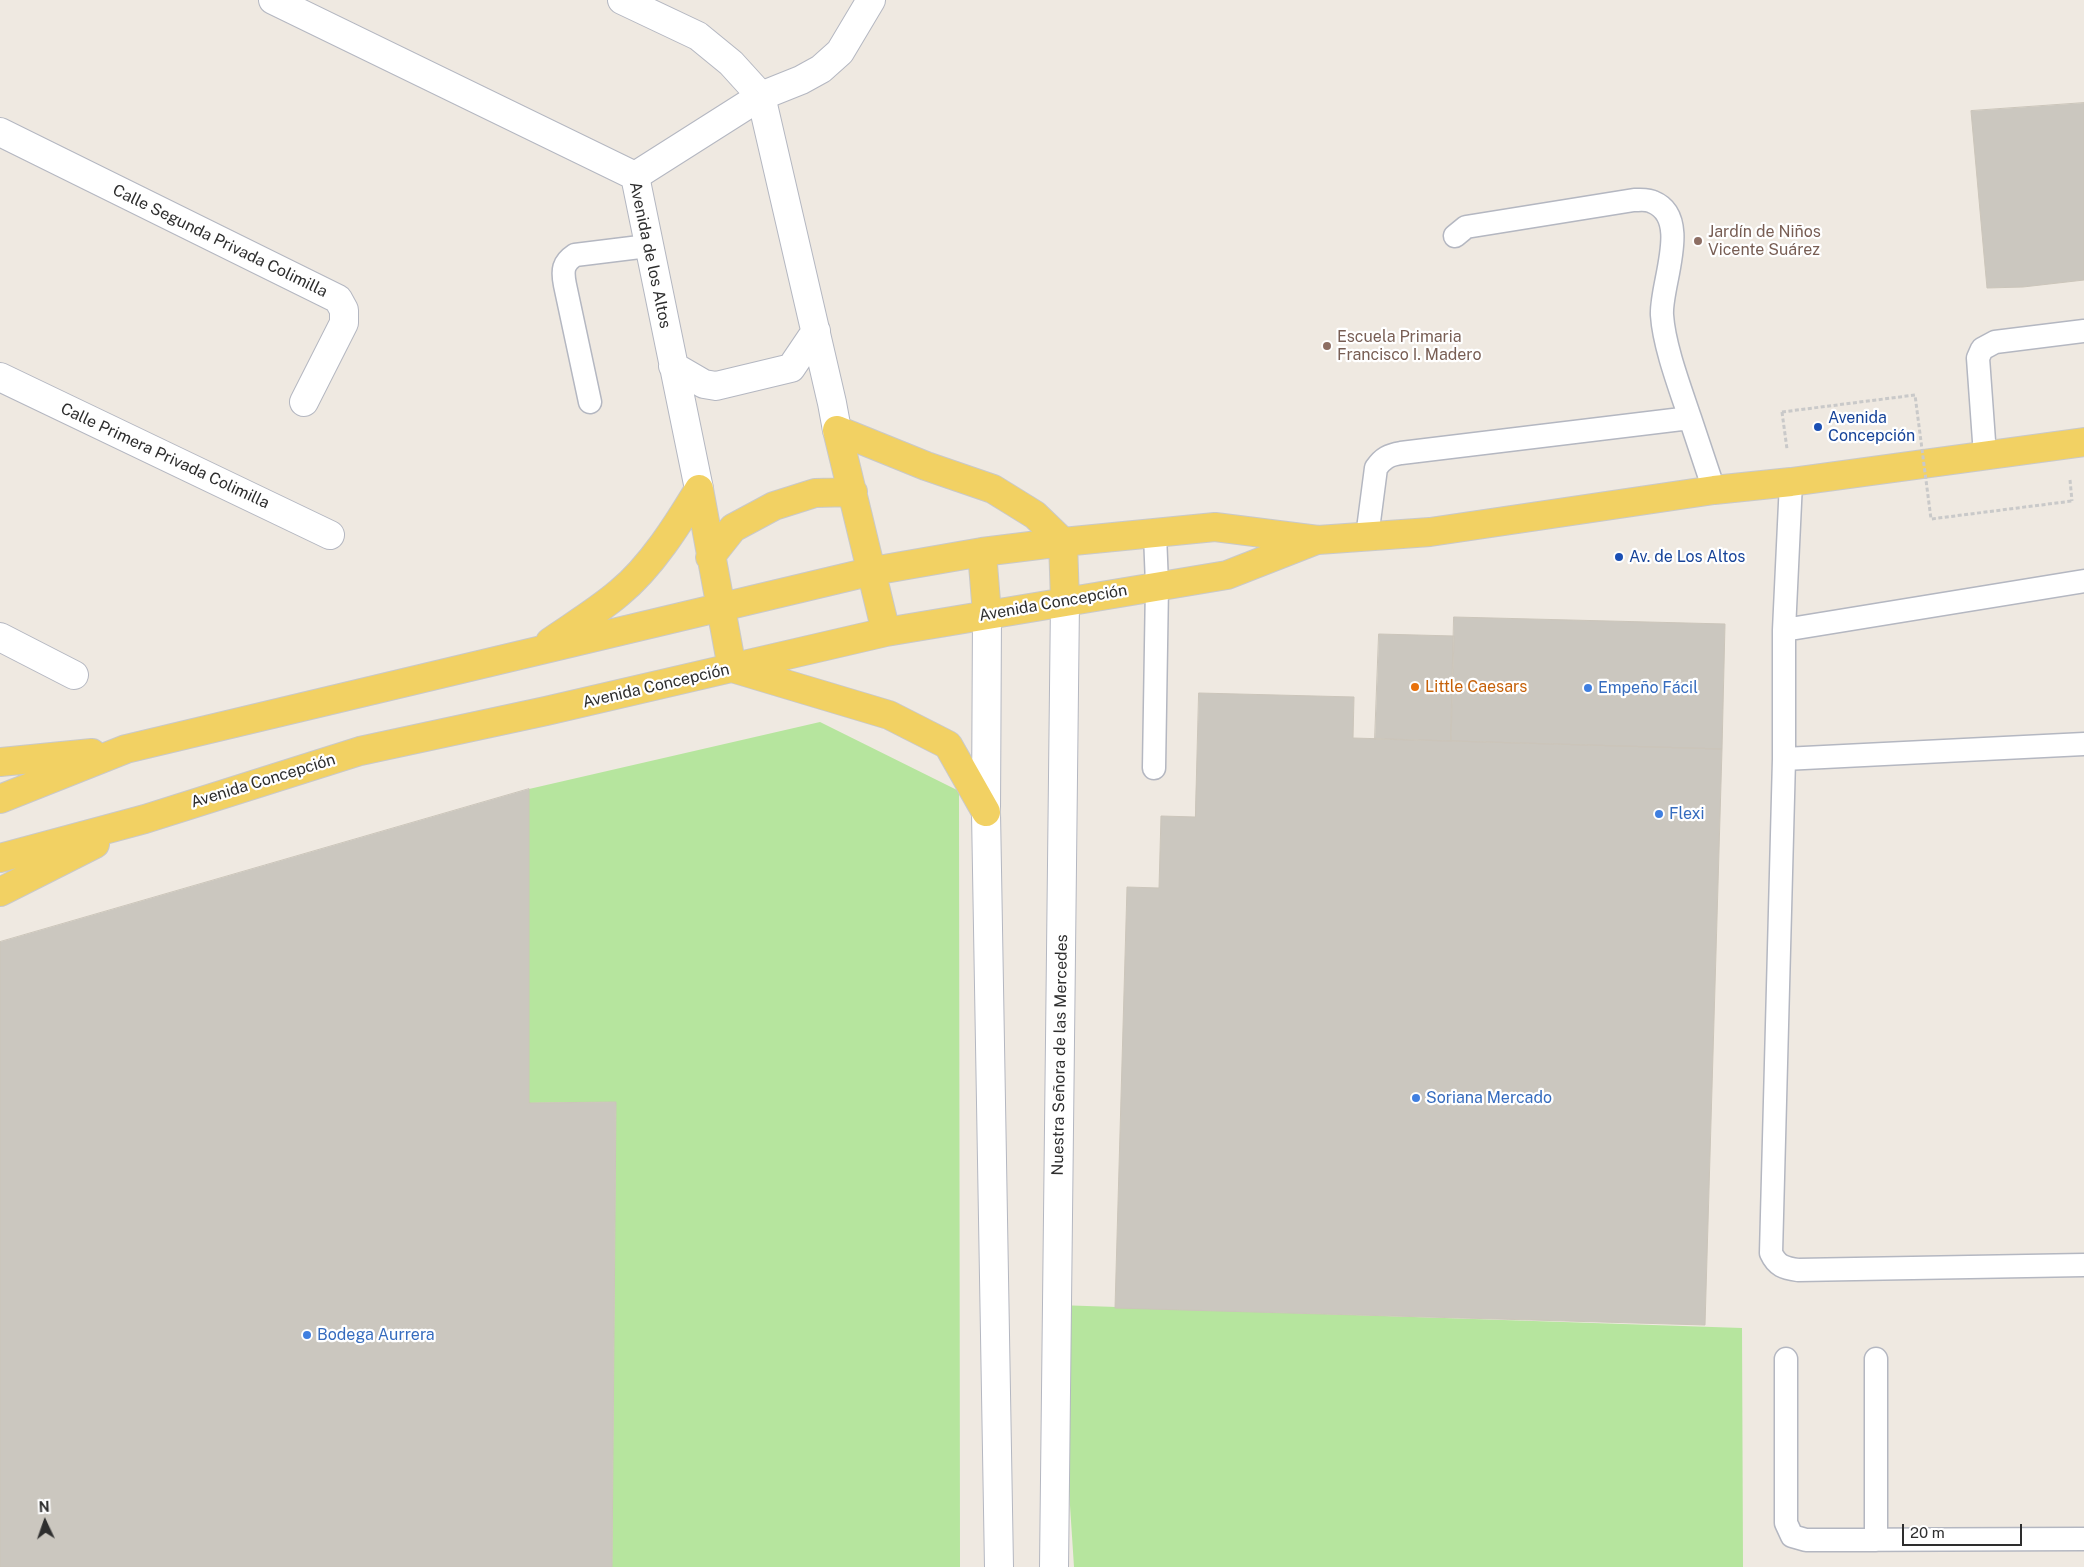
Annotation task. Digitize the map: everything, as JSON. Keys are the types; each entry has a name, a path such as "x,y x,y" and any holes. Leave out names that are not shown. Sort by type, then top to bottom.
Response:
{"main road":[{"path":"837,430 886,632"},
{"path":"837,430 926,466 993,489 1035,515 1063,542"},
{"name":"Avenida Concepción","path":"0,798 126,749 872,571 982,552 1063,542 1215,528 1318,540 1430,532 1714,490 1791,482 2084,442"},
{"path":"538,650 620,593 643,568 682,518 699,490"},
{"name":"Avenida de los Altos","path":"699,490 732,668"},
{"path":"710,557 733,528 774,506 815,493 853,492"},
{"name":"Avenida Concepción","path":"0,858 145,819 360,751 546,711 886,632 1157,585 1227,575 1318,540"},
{"name":"Nuestra Señora de las Mercedes","path":"1063,542 1066,601"},
{"path":"982,552 987,614"},
{"path":"732,668 889,715 948,745 986,812"},
{"path":"0,762 126,749"},
{"path":"0,892 145,819"}],"street":[{"name":"Avenida de los Altos","path":"273,0 635,176 699,490"},
{"path":"622,0 698,36 731,63 761,96 837,430"},
{"path":"635,176 761,96 801,80 821,69 840,52 870,0"},
{"name":"Calle Segunda Privada Colimilla","path":"0,132 338,298 344,310 344,324 304,402"},
{"path":"674,366 704,384 716,386 791,368 816,331"},
{"name":"Calle Primera Privada Colimilla","path":"0,377 330,535"},
{"name":"Nuestra Señora de las Mercedes","path":"1054,1567 1066,601"},
{"path":"987,614 986,812 999,1567"},
{"path":"0,637 74,675"}],"lane":[{"path":"1455,236 1466,227 1634,200 1652,201 1666,211 1671,227 1673,244 1662,298 1662,317 1675,374 1714,490"},
{"path":"590,402 565,285 563,267 575,255 648,246"},
{"path":"1985,455 1978,358 1982,348 1995,342 2084,331"},
{"path":"1367,537 1376,468 1381,460 1390,454 1690,418"},
{"path":"1791,482 1784,630 1784,759 1771,1252 1775,1261 1783,1268 1798,1270 2084,1265"},
{"path":"1154,534 1157,585 1154,768"},
{"path":"1784,630 2084,581"},
{"path":"1784,759 2084,744"},
{"path":"1786,1359 1786,1523 1792,1536 1806,1540 2084,1539"},
{"path":"1876,1359 1876,1540"}],"path":[{"path":"1782,412 1915,395 1931,519 2072,501"}],"green space":[{"path":"820,722 959,791 960,1567 612,1567 616,1102 529,1103 529,789"},
{"path":"1057,1305 1742,1328 1743,1567 1074,1567"}],"building":[{"path":"2084,103 2084,280 2023,287 1987,288 1971,111"},
{"name":"Empeño Fácil","path":"1454,617 1725,624 1722,749 1451,741"},
{"name":"Little Caesars","path":"1379,634 1454,636 1451,741 1375,739"},
{"name":"Soriana Mercado","path":"1199,693 1354,697 1353,738 1722,749 1705,1325 1115,1308 1127,887 1159,888 1161,816 1195,817"},
{"name":"Bodega Aurrera","path":"529,789 529,1103 616,1102 612,1567 0,1567 0,942"}],"place":[{"name":"Jardín de Niños Vicente Suárez","path":"1698,241"},
{"name":"Escuela Primaria Francisco I. Madero","path":"1327,346"},
{"name":"Avenida Concepción","path":"1818,427"},
{"name":"Av. de Los Altos","path":"1619,557"},
{"name":"Little Caesars","path":"1415,687"},
{"name":"Empeño Fácil","path":"1588,688"},
{"name":"Flexi","path":"1659,814"},
{"name":"Soriana Mercado","path":"1416,1098"},
{"name":"Bodega Aurrera","path":"307,1335"}]}
